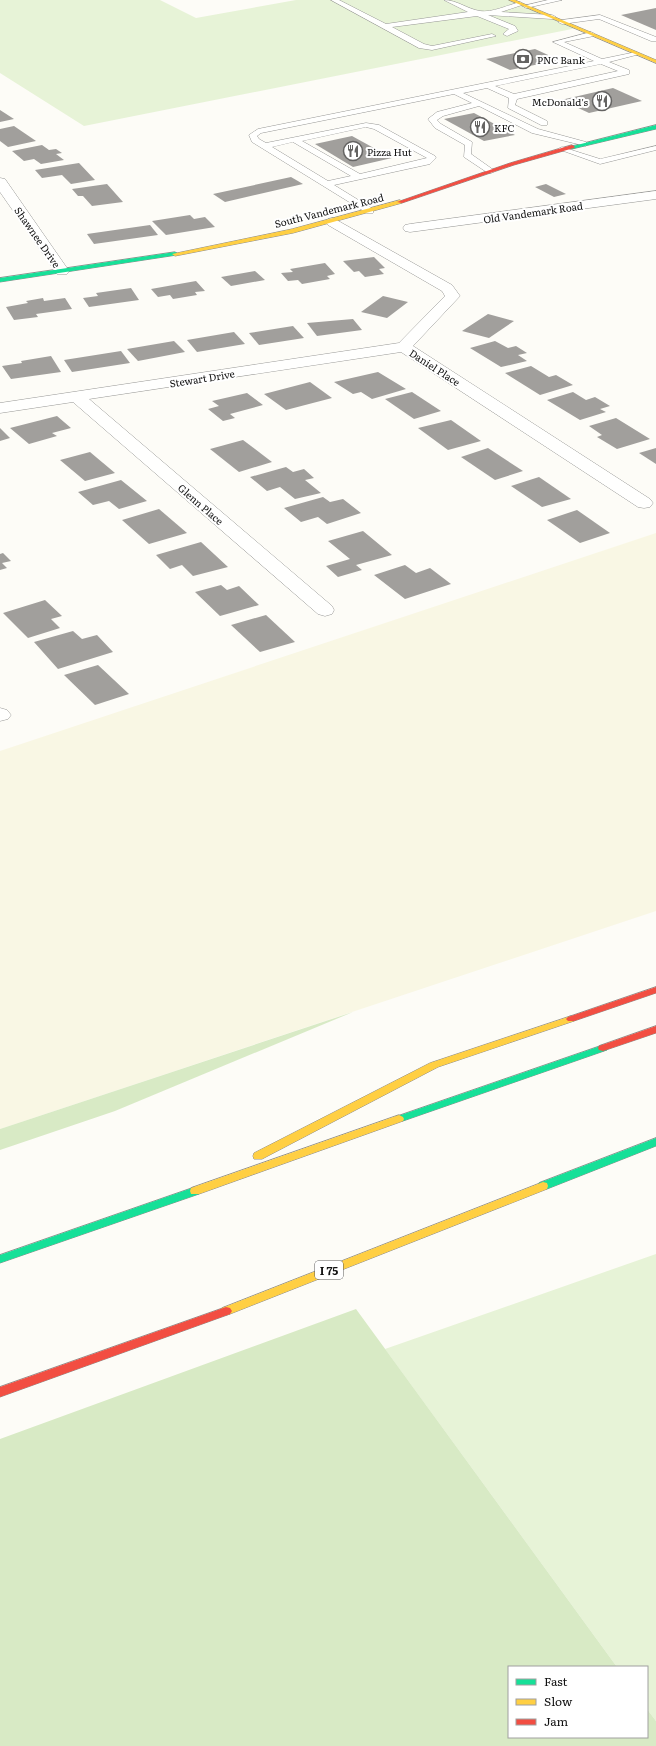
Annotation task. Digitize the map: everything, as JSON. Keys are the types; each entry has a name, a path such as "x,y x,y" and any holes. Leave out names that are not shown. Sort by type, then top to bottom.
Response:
{"main road":[{"path":"519,3 656,62"},
{"name":"South Vandemark Road","path":"0,280 62,272 245,241 332,222 370,212 491,171 562,149 656,127"},
{"path":"186,1193 434,1065 656,990"},
{"path":"0,1258 656,1029"},
{"name":"I 75","path":"0,1392 241,1305 656,1142"}],"street":[{"name":"Shawnee Drive","path":"0,182 62,272"},
{"name":"Old Vandemark Road","path":"410,228 656,195"},
{"name":"Daniel Place","path":"332,222 447,288 453,296 404,347 644,503"},
{"name":"Stewart Drive","path":"0,408 404,347"},
{"name":"Glenn Place","path":"77,397 325,610"}],"lane":[{"path":"334,0 422,46 432,48 440,47 492,36"},
{"path":"447,0 512,28 514,31 507,34"},
{"path":"488,12 519,3 559,0"},
{"path":"385,26 488,12 552,17"},
{"path":"562,22 600,17 654,39"},
{"path":"488,85 513,97 626,72 557,42 591,34"},
{"path":"370,212 255,140 253,135 258,131 636,54"},
{"path":"646,58 656,56"},
{"path":"455,92 526,127 584,144"},
{"path":"513,97 511,106 544,122 526,127"},
{"path":"479,104 440,114 432,119 438,126 469,144 467,155 491,171"},
{"path":"265,146 366,125 376,126 432,158 427,162 326,184"},
{"path":"295,140 359,177"},
{"path":"562,149 600,162 656,148"}],"shaded area":[{"path":"656,533 656,911 0,1129 0,751"}],"green space":[{"path":"0,0 160,0 196,18 296,0 511,0 577,28 84,126 0,73"},
{"path":"353,1012 115,1111 0,1150 0,1129"},
{"path":"656,1254 656,1721 648,1710 648,1666 616,1666 385,1349"},
{"path":"356,1309 616,1666 508,1666 508,1738 648,1738 648,1710 656,1721 656,1746 0,1746 0,1439"}],"building":[{"path":"656,8 656,30 621,15"},
{"name":"PNC Bank","path":"535,49 559,60 510,70 486,59"},
{"name":"McDonald's","path":"613,88 642,101 589,113 561,100"},
{"path":"0,110 14,119 0,122"},
{"name":"KFC","path":"474,113 515,135 484,141 444,119"},
{"path":"14,126 36,141 8,147 0,141 0,129"},
{"name":"Pizza Hut","path":"352,136 392,158 353,167 315,144"},
{"path":"42,145 49,150 56,149 62,153 56,154 64,160 41,164 34,159 24,161 12,151"},
{"path":"79,163 95,180 71,184 62,175 42,178 35,170"},
{"path":"291,177 303,184 225,202 213,194"},
{"path":"107,184 123,202 92,206 83,196 78,196 72,189"},
{"path":"546,184 566,194 554,197 535,187"},
{"path":"190,215 194,219 205,217 215,227 166,235 152,221"},
{"path":"150,225 158,235 94,244 87,234"},
{"path":"374,257 385,268 379,269 384,274 365,277 359,271 354,272 343,261"},
{"path":"325,263 335,274 327,276 330,279 302,284 298,280 288,281 281,273 293,272 290,269"},
{"path":"255,271 265,280 231,286 221,277"},
{"path":"196,281 205,291 195,292 197,295 173,299 170,295 158,297 151,289"},
{"path":"131,288 139,300 89,307 83,298 98,296 96,293"},
{"path":"383,296 408,302 387,318 361,312"},
{"path":"43,298 44,301 65,298 72,309 36,314 38,317 14,320 6,307 28,303 26,301"},
{"path":"488,314 514,321 489,338 462,331"},
{"path":"353,319 362,330 317,336 307,323"},
{"path":"293,326 304,338 259,345 249,333"},
{"path":"234,332 245,344 197,352 187,340"},
{"path":"174,341 185,352 138,361 127,349"},
{"path":"495,341 508,348 516,346 527,353 518,355 527,361 501,367 470,348"},
{"path":"121,351 130,363 72,372 64,360"},
{"path":"51,356 61,372 11,379 2,366 22,363 21,361"},
{"path":"531,366 549,377 556,375 573,385 540,395 505,373"},
{"path":"378,372 406,389 372,399 361,392 353,394 334,382"},
{"path":"310,382 332,398 286,410 264,394"},
{"path":"412,392 441,411 414,419 385,399"},
{"path":"573,392 586,400 595,397 610,406 600,409 606,412 580,420 547,400"},
{"path":"247,393 263,405 230,414 235,418 223,421 208,409 219,406 212,401"},
{"path":"57,416 71,428 52,433 57,436 29,444 10,428"},
{"path":"616,418 650,439 617,449 597,437 602,435 589,426"},
{"path":"451,420 481,441 448,450 418,428"},
{"path":"0,428 10,438 0,441"},
{"path":"243,440 272,462 239,472 210,449"},
{"path":"488,448 523,471 495,480 461,457"},
{"path":"656,448 656,464 639,453"},
{"path":"90,452 115,473 85,481 60,460"},
{"path":"286,467 293,472 304,469 314,478 305,480 321,493 295,499 280,487 267,491 250,477"},
{"path":"539,477 571,499 542,507 511,486"},
{"path":"121,480 147,501 119,509 109,501 93,505 78,492"},
{"path":"323,497 330,502 343,499 361,513 327,524 318,517 301,522 284,508"},
{"path":"159,509 187,533 149,544 122,520"},
{"path":"577,510 610,533 580,543 547,520"},
{"path":"363,531 392,555 356,565 362,570 338,577 326,566 350,559 328,541"},
{"path":"201,542 228,567 193,576 182,565 170,569 156,555"},
{"path":"3,553 11,561 2,563 7,568 0,570 0,554"},
{"path":"405,565 416,573 430,568 451,584 405,599 374,575"},
{"path":"221,585 227,590 239,586 259,605 220,616 195,592"},
{"path":"45,600 62,616 51,619 60,628 28,638 3,613"},
{"path":"266,615 295,642 260,652 231,625"},
{"path":"73,631 82,639 97,635 113,652 58,669 34,642"},
{"path":"98,665 129,694 95,705 64,675"}],"traffic: fast":[{"path":"572,147 656,127"},
{"path":"0,280 175,254"},
{"path":"399,1119 603,1048"},
{"path":"543,1186 656,1142"},
{"path":"0,1259 195,1191"}],"traffic: slow":[{"path":"511,0 656,62"},
{"path":"175,254 293,231 400,202"},
{"path":"258,1156 434,1065 571,1019"},
{"path":"195,1191 399,1119"},
{"path":"226,1311 543,1186"}],"traffic: jam":[{"path":"400,202 512,164 572,147"},
{"path":"571,1019 656,990"},
{"path":"603,1048 656,1029"},
{"path":"0,1392 226,1311"}],"place":[{"name":"PNC Bank","path":"523,59"},
{"name":"McDonald's","path":"602,101"},
{"name":"KFC","path":"480,127"},
{"name":"Pizza Hut","path":"353,151"}]}
